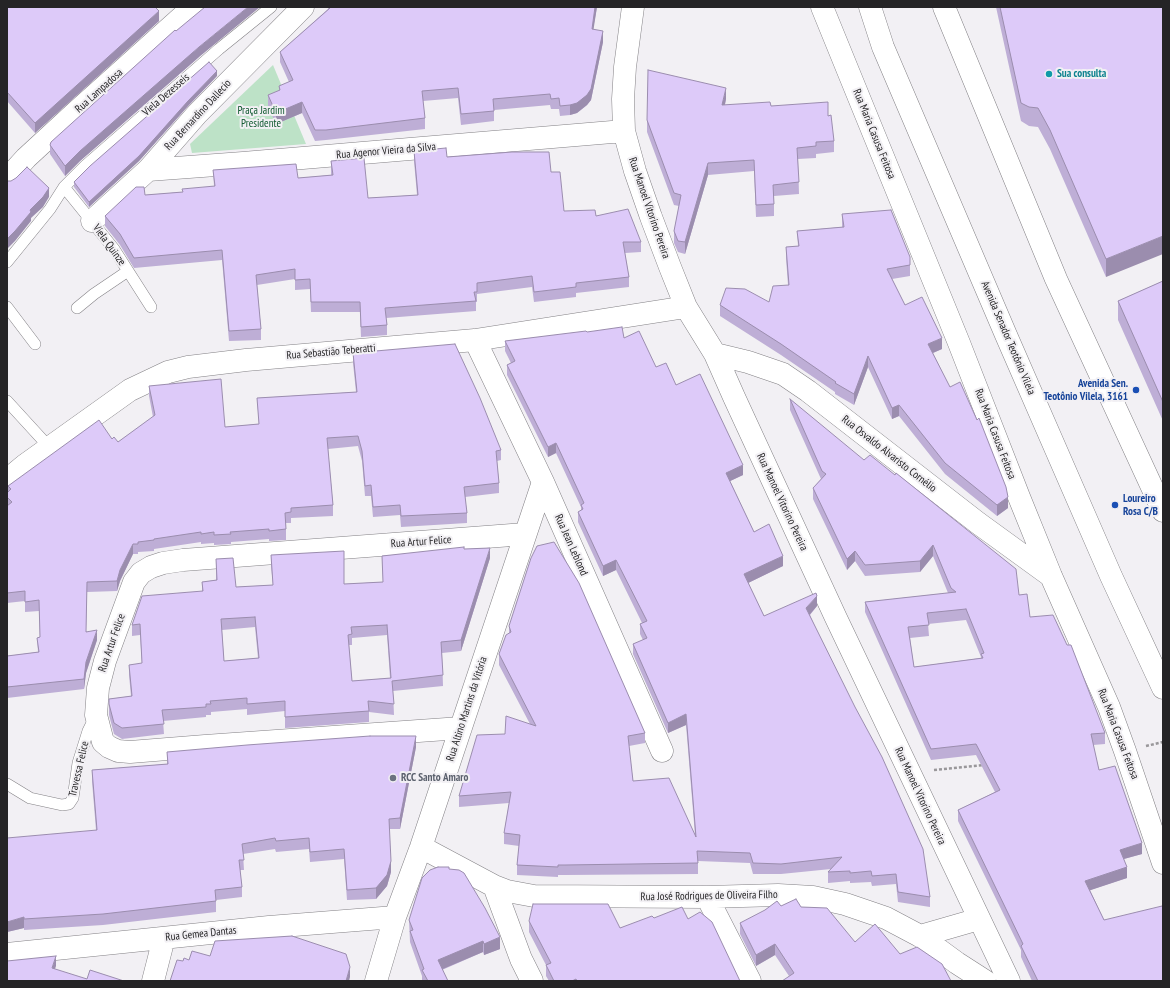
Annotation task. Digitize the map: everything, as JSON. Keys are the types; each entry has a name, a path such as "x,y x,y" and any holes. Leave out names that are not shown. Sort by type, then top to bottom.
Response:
{"street":[{"name":"Rua Lampadosa","path":"7,179 26,158 193,7"},
{"name":"Rua Bernardino Dallecio","path":"92,220 148,170 197,114 302,7"},
{"name":"Rua Manoel Vitorino Pereira","path":"633,7 623,99 624,131 635,171 651,217 686,307 716,354 760,454 909,773 1009,981"},
{"name":"Rua Maria Casusa Feitosa","path":"822,7 959,343 1019,498 1051,576 1109,707 1163,863"},
{"name":"Avenida Senador Teotônio Vilela","path":"870,7 883,47 1003,328 1111,576 1163,688"},
{"path":"944,7 1056,279 1163,511"},
{"name":"Rua Agenor Vieira da Silva","path":"148,170 250,163 624,131"},
{"name":"Rua Sebastião Teberatti","path":"7,480 130,390 168,372 188,367 246,360 476,340 686,307"},
{"name":"Rua Jean Leblond","path":"476,340 543,482 662,752"},
{"name":"Rua Osvaldo Alvaristo Cornélio","path":"716,354 748,362 783,374 808,391 978,523 1051,576"},
{"name":"Rua Altino Martins da Vitória","path":"376,981 395,917 421,847 543,482"},
{"name":"Rua Artur Felice","path":"461,728 130,752 118,751 109,747 103,742 96,715 98,688 105,661 134,582 141,572 151,567 163,562 183,560 525,534"},
{"name":"Rua José Rodrigues de Oliveira Filho","path":"421,847 494,886 508,891 534,896 707,897 778,895 814,897 845,904 886,918 920,936 985,981"},
{"path":"494,886 521,959 532,981"},
{"path":"707,897 750,981"},
{"name":"Rua Gemea Dantas","path":"7,954 269,927 395,917"},
{"path":"920,936 979,919"},
{"path":"153,981 164,938"}],"lane":[{"name":"Viela Dezesseis","path":"7,262 50,209 64,187 85,166 208,58 271,7"},
{"name":"Viela Quinze","path":"64,187 114,249 151,307"},
{"path":"77,308 94,294 128,271"},
{"path":"7,307 35,344"},
{"path":"7,400 50,448"},
{"name":"Travessa Felice","path":"7,784 30,798 62,805 69,804 73,798 78,763 88,731 96,715"}],"path":[{"path":"909,773 986,765"}],"green space":[{"name":"Praça Jardim Presidente","path":"273,65 306,144 192,153 190,144"}],"building":[{"path":"7,7 155,7 159,11 35,123 7,92"},
{"path":"205,7 248,7 199,47 80,151 65,166 50,145 51,142 175,30 176,31"},
{"path":"330,7 595,7 592,29 603,31 591,89 587,95 577,103 560,106 559,98 551,99 550,94 493,99 494,111 461,114 458,88 422,91 425,118 315,130 302,102 276,113 268,95 280,90 279,86 293,80 280,52"},
{"path":"1000,7 1163,7 1163,236 1106,259 1050,130 1038,108 1029,107 1021,103"},
{"path":"209,62 217,71 139,156 89,202 74,182 90,166"},
{"path":"648,70 726,88 722,105 770,102 771,106 828,102 828,116 831,115 834,141 816,142 816,146 797,148 799,182 773,185 774,204 756,205 754,160 708,163 685,242 678,241 674,231 681,195 674,193 647,120"},
{"path":"446,148 447,157 512,152 549,152 551,172 560,172 564,211 595,210 596,216 628,209 641,242 623,242 629,277 576,283 576,287 534,292 532,276 477,283 477,292 474,292 476,301 385,308 387,325 361,327 360,302 311,302 310,279 295,280 295,269 256,275 261,329 229,331 222,250 134,258 120,234 105,216 136,187 144,187 145,195 183,192 182,189 215,186 213,170 296,164 298,178 333,175 331,161 364,158 368,198 418,195 414,151"},
{"path":"27,167 49,188 43,197 30,210 31,212 7,239 7,181 11,181 16,178"},
{"path":"891,210 910,257 910,265 887,269 905,305 922,297 942,338 928,344 950,387 960,382 977,420 979,418 1006,487 1008,497 997,505 945,463 899,405 892,408 868,356 854,394 835,383 836,382 781,344 720,305 726,288 745,289 769,302 773,286 789,285 786,247 799,246 797,231 844,227 842,214"},
{"path":"1163,281 1163,402 1118,301"},
{"path":"622,327 624,338 639,331 656,367 666,363 676,385 700,374 743,465 726,473 754,532 769,524 783,556 744,574 764,616 816,593 817,596 806,608 855,707 882,757 923,849 930,897 898,892 896,874 872,876 871,871 850,873 850,871 828,872 842,857 781,864 753,863 750,853 697,851 698,863 558,865 558,867 517,865 520,835 504,833 511,792 459,796 477,735 505,734 506,716 536,726 499,654 506,635 511,632 509,626 531,558 537,546 554,542 579,583 645,733 628,736 633,781 669,778 696,837 686,714 668,723 633,644 647,638 640,624 647,621 616,560 603,566 578,512 583,509 581,505 584,503 556,443 548,447 507,365 515,361 505,341"},
{"path":"455,344 480,398 501,450 496,451 499,483 464,487 467,513 401,516 400,505 373,507 371,485 365,486 362,451 358,436 327,438 333,505 291,508 291,512 285,513 286,529 230,532 231,534 214,535 214,532 201,534 201,532 154,539 133,544 120,570 117,581 87,582 86,632 97,630 86,662 84,679 7,687 7,656 39,652 37,638 40,637 39,600 25,602 25,591 7,593 7,506 12,502 7,497 7,493 11,489 8,486 99,420 112,439 114,437 118,442 155,415 149,386 221,379 225,427 259,424 257,398 357,392 353,353"},
{"path":"790,399 864,460 870,455 895,475 896,473 1016,569 1019,595 1027,594 1030,617 1053,615 1067,645 1071,645 1105,733 1091,734 1099,770 1115,766 1142,843 1120,850 1127,867 1085,881 1104,920 1162,906 1163,981 1038,981 1021,946 1023,944 958,810 1000,790 976,744 931,749 865,602 956,592 951,588 933,545 920,561 865,565 855,551 847,559 813,488 826,474 822,471","holes":["966,609 984,653 981,654 983,658 914,667 908,627 929,625 927,613"]},
{"path":"464,547 464,549 490,548 461,640 441,642 443,675 392,681 394,704 368,701 369,711 285,717 285,701 247,704 247,698 210,701 211,704 206,704 206,707 162,710 164,724 122,728 114,723 109,699 132,696 129,665 142,663 140,624 132,625 142,596 203,591 202,582 217,580 216,559 233,558 236,587 273,585 271,555 344,551 344,584 383,582 382,556","holes":["255,617 259,658 224,661 221,619","387,625 391,678 352,681 348,635 352,634 351,627"]},
{"path":"370,736 416,736 400,818 389,819 391,861 387,875 376,888 347,890 344,849 310,852 309,838 276,841 275,838 242,844 244,860 239,860 242,887 215,890 216,901 103,914 24,919 24,917 7,922 7,838 97,830 92,770 168,764 167,752"},
{"path":"438,867 449,867 449,869 459,870 464,873 500,937 484,944 483,941 438,960 448,981 428,981 422,970 424,969 410,931 413,930 409,920 422,878 430,870"},
{"path":"796,899 801,907 827,908 855,942 875,924 900,954 917,947 942,964 951,981 782,981 794,973 775,944 756,955 740,923 765,910 777,901 781,906"},
{"path":"533,904 608,904 620,928 652,916 654,918 682,907 688,919 700,912 712,922 740,981 577,981 576,979 572,981 554,981 546,965 551,963 529,921"},
{"path":"292,936 346,954 350,967 346,981 170,981 177,960 183,961 184,958 189,960 192,951 210,956 215,941"},
{"path":"56,956 52,968 87,979 90,970 124,981 7,981 7,961"}],"place":[{"name":"Sua consulta","path":"1049,74"},
{"name":"Avenida Sen. Teotônio Vilela, 3161","path":"1136,390"},
{"name":"Loureiro Rosa C/B","path":"1115,505"},
{"name":"RCC Santo Amaro","path":"393,778"}]}
